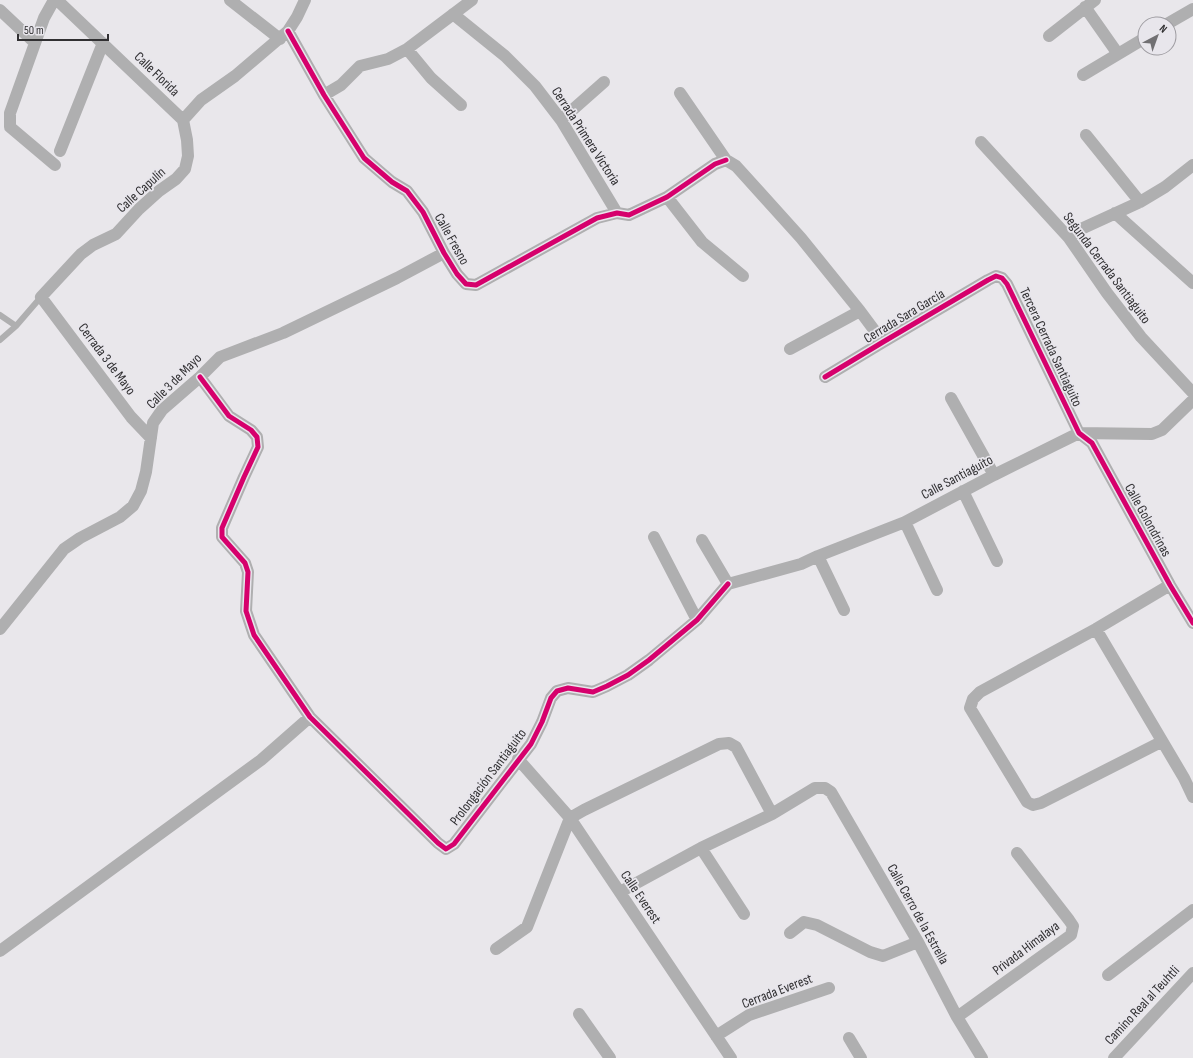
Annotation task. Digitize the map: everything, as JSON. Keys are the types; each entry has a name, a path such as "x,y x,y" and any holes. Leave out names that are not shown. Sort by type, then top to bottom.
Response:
{"street":[{"path":"54,0 44,18 10,114 10,127 55,165"},
{"name":"Calle Florida","path":"58,0 183,120"},
{"path":"230,0 284,35"},
{"path":"183,120 201,100 235,76 284,35 297,17 305,0"},
{"path":"324,95 341,85 360,66 388,59 407,48 472,0"},
{"path":"1050,36 1090,4 1118,54"},
{"path":"1177,18 1193,9"},
{"path":"0,10 35,43"},
{"name":"Cerrada Primera Victoria","path":"453,14 504,56 535,86 561,120 617,214"},
{"name":"Calle Fresno","path":"284,35 364,158 392,182 407,191 423,212 444,253 457,274 466,284 476,285 597,218 617,214 629,215 667,197 715,164 726,160"},
{"path":"60,151 103,43"},
{"path":"1082,75 1137,43"},
{"path":"407,48 431,78 461,105"},
{"path":"561,120 604,82"},
{"name":"Cerrada Sara García","path":"680,93 726,160 736,166 801,238 883,342"},
{"name":"Calle Capulín","path":"41,297 81,254 93,245 116,234 139,209 176,179 184,169 188,156 187,140 183,120"},
{"path":"1086,135 1140,202"},
{"name":"Segunda Cerrada Santiaguito","path":"981,142 1069,238 1107,293 1141,337 1193,393"},
{"path":"1069,238 1081,229 1140,202 1165,187 1193,165"},
{"path":"667,197 702,242 743,276"},
{"path":"1115,213 1193,283"},
{"name":"Calle 3 de Mayo","path":"0,629 64,549 80,538 120,517 134,506 141,492 146,472 153,423 162,410 200,377 220,357 283,333 397,278 444,253"},
{"name":"Cerrada Sara García","path":"826,377 996,276"},
{"name":"Tercera Cerrada Santiaguito","path":"996,276 1002,278 1008,284 1079,433"},
{"name":"Cerrada 3 de Mayo","path":"41,297 131,417 151,438"},
{"path":"790,349 860,311"},
{"path":"0,950 261,760 310,717 254,635 246,611 248,572 245,563 222,537 222,528 258,447 257,437 251,430 229,416 200,377"},
{"path":"951,398 994,475"},
{"name":"Calle Santiaguito","path":"728,584 801,564 905,522 994,475 1079,433 1152,434 1162,430 1193,400"},
{"name":"Calle Golondrinas","path":"1079,433 1092,443 1170,586 1193,623"},
{"path":"963,491 997,561"},
{"path":"905,522 937,590"},
{"path":"654,537 697,620"},
{"path":"702,540 728,584"},
{"path":"818,556 844,610"},
{"name":"Prolongación Santiaguito","path":"310,717 438,843 446,849 454,844 531,744 542,722 551,698 557,691 568,688 593,692 628,675 649,660 697,620 728,584"},
{"path":"1161,742 1041,803 1033,805 1027,802 970,708 973,699 980,692 1096,629 1170,586"},
{"path":"1096,629 1161,742 1184,778 1193,797"},
{"path":"496,949 527,927 570,818 719,744 729,743 736,747 772,814 701,848 620,892"},
{"name":"Calle Everest","path":"518,760 570,818 731,1058"},
{"name":"Calle Cerro de la Estrella","path":"772,814 815,788 825,788 831,792 918,942 957,1017 982,1058"},
{"path":"701,848 744,914"},
{"name":"Privada Himalaya","path":"957,1017 1071,935 1073,926 1017,853"},
{"path":"1108,975 1193,910"},
{"path":"790,933 804,922 817,925 870,952 883,956 918,942"},
{"name":"Camino Real al Teuhtli","path":"1114,1058 1193,973"},
{"name":"Cerrada Everest","path":"716,1036 749,1015 829,988"},
{"path":"579,1014 610,1058"},
{"path":"849,1038 861,1058"}],"lane":[{"name":"Calle Capulín","path":"0,340 16,326 41,297"},
{"path":"0,315 16,326"}],"cycle path":[{"path":"288,31 324,95 364,158 392,182 407,191 423,212 444,253 457,274 466,284 476,285 597,218 617,213 629,215 667,197 715,164 726,160"},
{"path":"825,377 988,280 996,276 1002,278 1007,284 1079,433 1092,443 1170,585 1193,623"},
{"path":"200,377 229,416 251,430 257,437 258,447 222,528 222,537 245,563 248,572 246,611 254,635 310,717 438,843 446,849 454,844 531,744 542,722 551,698 557,691 568,688 593,692 628,675 649,660 697,620 728,584"}]}
